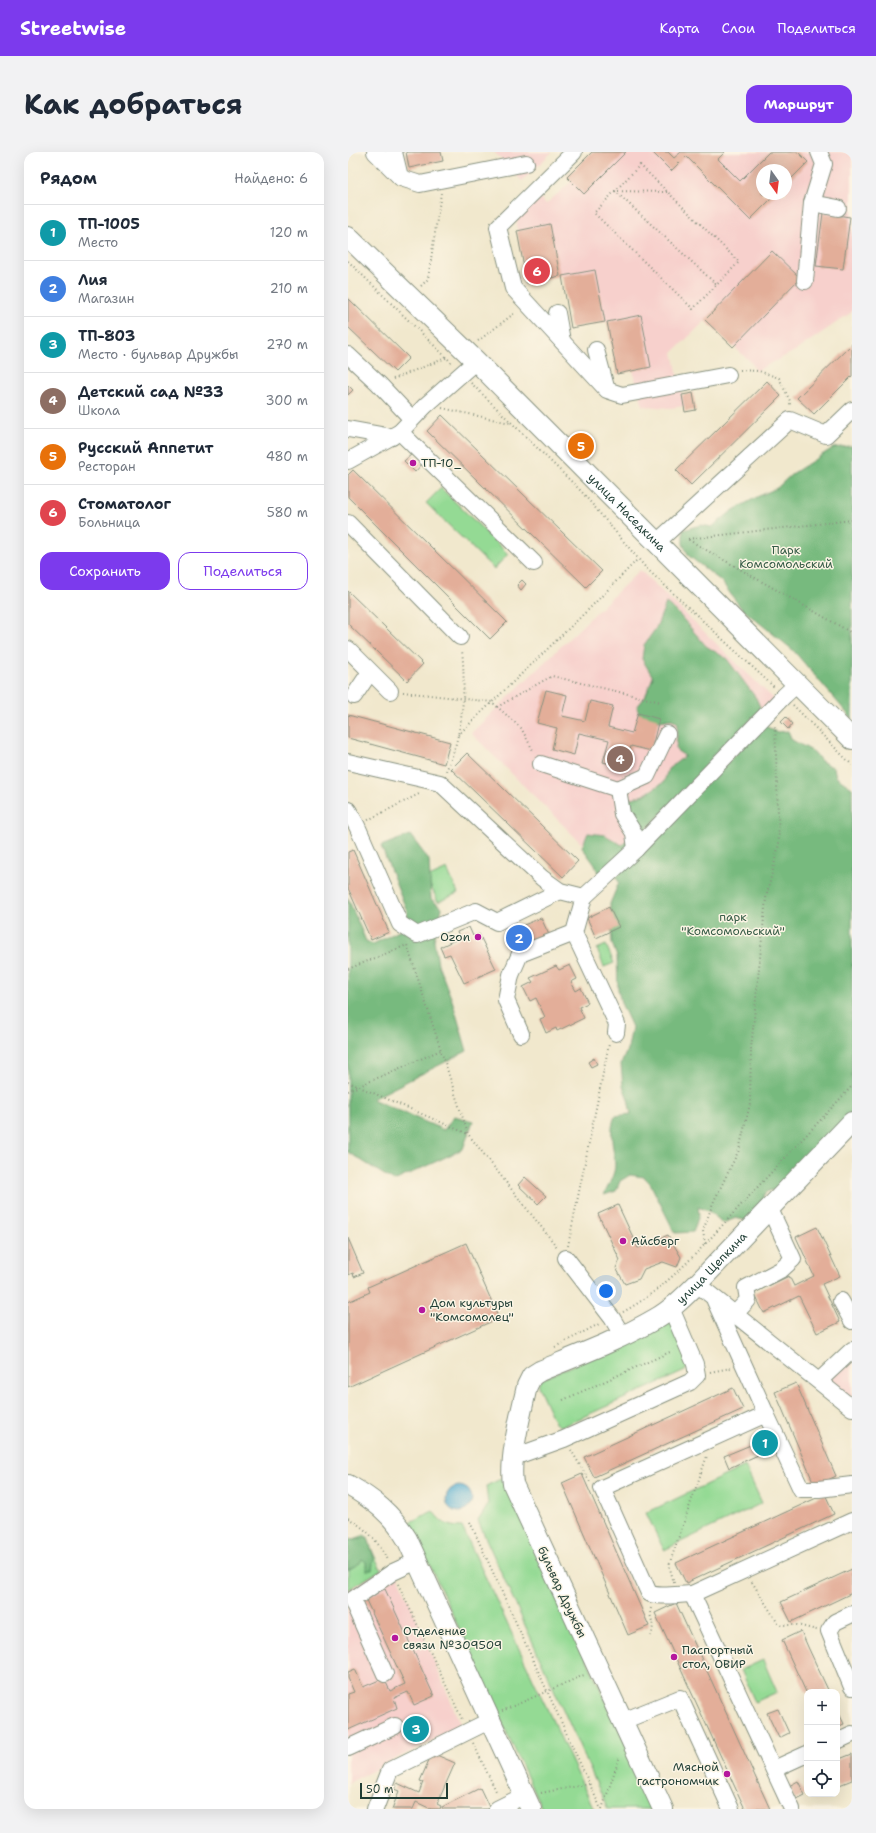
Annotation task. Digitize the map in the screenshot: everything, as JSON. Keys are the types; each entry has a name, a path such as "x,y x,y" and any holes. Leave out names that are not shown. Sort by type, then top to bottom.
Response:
{"main road":[{"name":"улица Наседкина","path":"348,237 464,362 656,543 789,696 852,739"},
{"name":"улица Щепкина","path":"540,1371 622,1335 655,1319 671,1308 697,1284 769,1207 852,1122"},
{"name":"бульвар Дружбы","path":"540,1371 532,1376 527,1386 514,1457 512,1475 513,1484 663,1809"},
{"path":"348,1485 379,1504 399,1525 407,1539 528,1802"}],"lane":[{"path":"375,152 400,178 420,184 526,163"},
{"path":"394,152 400,178"},
{"path":"574,152 498,227 512,288 607,390 622,395 731,373"},
{"path":"805,281 812,203 824,164 819,152"},
{"path":"812,203 838,208"},
{"path":"556,313 562,341"},
{"path":"596,350 607,390"},
{"path":"348,355 379,384 412,419"},
{"path":"348,461 396,434 425,406 464,362"},
{"path":"656,543 790,420 826,435 852,410"},
{"path":"348,429 396,434 534,563"},
{"path":"348,523 460,637"},
{"path":"348,649 390,691"},
{"path":"354,696 370,672"},
{"path":"612,1039 617,1024 574,933 584,897 636,849 789,696"},
{"path":"541,764 618,789 647,776 667,734"},
{"path":"348,762 440,784 542,878 560,891 584,897"},
{"path":"618,789 622,814 634,833 636,849"},
{"path":"348,810 352,828 400,924 417,935 476,911 497,922 560,891"},
{"path":"521,1034 506,1000 510,975 520,954 574,933"},
{"path":"735,1314 748,1300 746,1288 782,1269 793,1259 769,1207"},
{"path":"566,1258 612,1318 622,1335"},
{"path":"697,1284 852,1408"},
{"path":"714,1297 801,1489 819,1489 852,1485"},
{"path":"841,1301 852,1321"},
{"path":"514,1457 564,1439 690,1382 697,1375 695,1364 671,1308"},
{"path":"819,1381 852,1350"},
{"path":"766,1414 602,1488 649,1593 654,1596 684,1594 745,1570 852,1521"},
{"path":"385,1674 350,1601 393,1572 417,1561"},
{"path":"684,1594 774,1769 792,1809"},
{"path":"852,1614 835,1622 829,1631 852,1687"},
{"path":"625,1728 680,1698 732,1809"},
{"path":"375,1809 390,1770 490,1719"},
{"path":"348,1748 395,1726"},
{"path":"840,1740 852,1734"},
{"path":"774,1769 804,1755"},
{"path":"500,1807 528,1802"}],"path":[{"path":"640,165 668,192 739,262 693,310 594,213 640,165"},
{"path":"420,288 428,279 443,180"},
{"path":"615,191 668,192"},
{"path":"615,191 716,285"},
{"path":"348,261 446,358 464,362 512,423 582,491 638,559 789,696 791,703 852,765"},
{"path":"464,362 526,304"},
{"path":"379,384 446,358"},
{"path":"731,373 759,371 779,378 790,400 790,420"},
{"path":"425,406 438,407 512,423"},
{"path":"852,520 686,539 852,633"},
{"path":"458,735 638,559"},
{"path":"352,828 440,784 448,766 458,735 463,699 460,637"},
{"path":"497,707 552,676 661,702"},
{"path":"390,691 492,702 521,728 541,764"},
{"path":"705,1244 703,1231 713,1203 739,1150 750,1104 751,1048 766,898 779,844 775,723"},
{"path":"348,969 407,945 468,1134 566,1258"},
{"path":"566,1258 612,1039"},
{"path":"348,1091 441,1050"},
{"path":"348,1082 468,1134"},
{"path":"553,1348 633,1306 674,1274 705,1244 852,1086"},
{"path":"563,1400 670,1352"},
{"path":"697,1375 744,1365"},
{"path":"684,1594 669,1565 714,1438"},
{"path":"564,1439 590,1482 602,1488"},
{"path":"348,1518 362,1526 383,1549 467,1731 500,1807"},
{"path":"470,1522 601,1809"},
{"path":"745,1570 779,1625 797,1625 812,1630"},
{"path":"651,1636 654,1626 650,1612 654,1596"},
{"path":"490,1719 598,1668"},
{"path":"601,1809 625,1728"},
{"path":"528,1802 589,1784"}],"shaded area":[{"path":"494,152 552,152 522,181"},
{"path":"592,152 852,152 852,312 795,351 756,371 751,362 705,321 673,352 684,406 670,408 643,406 633,371 651,367 641,315 605,322 595,270 560,276 550,225 517,231 517,212 536,193 546,204 571,182 567,177"},
{"path":"640,570 775,700 602,864 471,733"},
{"path":"852,1357 852,1400 826,1380"},
{"path":"381,1570 398,1575 461,1726 348,1783 348,1590"}],"green space":[{"name":"Парк Комсомольский","path":"852,446 852,719 793,650 741,608 721,581 689,556 683,544 683,530 701,525 712,527 732,511 777,488 792,474 833,448"},
{"path":"441,488 508,554 494,569 426,503"},
{"path":"666,603 677,612 706,646 727,659 756,698 761,709 600,878 595,865 582,847 588,833 605,835 622,845 636,833 628,817 629,799 644,795 664,782 668,769 685,756 676,750 678,723 672,719 653,722 641,721 637,707 645,697 653,677 642,659 644,645 656,628"},
{"name":"парк \"Комсомольский\"","path":"764,725 776,732 788,731 792,740 814,752 821,761 834,768 836,777 852,788 852,1114 790,1182 782,1180 779,1189 768,1191 763,1196 766,1204 756,1223 736,1218 723,1223 710,1212 698,1207 699,1215 693,1232 675,1233 650,1183 644,1177 630,1175 620,1181 616,1191 604,1195 615,1169 612,1128 615,1116 631,1114 628,1099 623,1086 621,1064 628,1048 632,1027 621,1003 618,989 617,957 612,943 610,904 619,882 616,877"},
{"path":"410,835 429,860 431,899 442,908 434,940 438,964 452,1000 467,1051 372,1099 444,1130 454,1116 473,1121 463,1149 394,1181 348,1152 348,898 366,941 373,944 407,927 407,911 381,846"},
{"path":"447,869 458,893 438,902 427,878"},
{"path":"606,945 614,963 604,967 597,949"},
{"path":"672,1321 690,1362 685,1371 565,1425 559,1426 555,1423 538,1386 540,1380"},
{"path":"745,1466 762,1503 664,1550 646,1513"},
{"path":"503,1478 656,1809 608,1809 478,1521 488,1505 486,1486"},
{"path":"433,1511 445,1524 462,1527 594,1809 542,1809 410,1522"},
{"path":"365,1535 381,1570 348,1590 348,1541"},
{"path":"368,1537 374,1558 372,1570 366,1570 366,1562 362,1559 360,1563 348,1570 348,1540"},
{"path":"763,1660 777,1692 755,1702 741,1670"}],"water":[{"path":"459,1486 468,1490 472,1499 468,1508 459,1512 450,1508 446,1499 450,1490"}],"building":[{"path":"406,152 441,152 443,161 409,168"},
{"path":"592,152 626,152 584,194 567,177"},
{"path":"652,152 668,152 674,158 681,152 725,152 718,159 740,181 756,165 756,200 770,200 750,220 686,156 671,171"},
{"path":"769,152 798,152 808,162 792,178 792,164 757,164"},
{"path":"823,213 850,217 843,269 816,266"},
{"path":"550,224 560,276 527,283 517,231"},
{"path":"772,251 800,278 733,347 705,320"},
{"path":"595,270 605,322 571,328 562,276"},
{"path":"348,298 409,358 395,372 348,327"},
{"path":"641,315 651,367 617,374 607,322"},
{"path":"852,344 852,376 814,414 797,398"},
{"path":"767,381 781,396 691,485 676,470"},
{"path":"348,385 353,390 348,395"},
{"path":"693,393 696,410 685,412 682,395"},
{"path":"442,415 602,571 586,587 427,431"},
{"name":"ТП-10_","path":"412,454 422,464 415,472 404,461"},
{"path":"353,470 507,622 490,639 348,497 348,475"},
{"path":"522,580 526,584 521,590 517,585"},
{"path":"348,591 423,664 407,681 348,624"},
{"path":"546,690 567,695 562,716 585,721 590,701 613,706 608,727 632,733 638,713 659,719 651,751 631,746 626,768 603,762 609,740 579,733 574,755 552,749 557,728 537,723"},
{"path":"348,715 450,742 444,764 348,738"},
{"path":"786,717 792,724 788,729 781,722"},
{"path":"467,753 578,861 563,877 451,769"},
{"path":"353,850 389,932 371,940 348,888 348,852"},
{"path":"609,907 619,927 596,938 587,918"},
{"path":"541,918 551,939 528,949 519,927"},
{"path":"469,927 473,936 479,934 496,969 464,983 450,954 444,956 440,947 459,938 457,932"},
{"path":"570,965 577,979 571,982 576,991 581,988 588,1003 579,1007 584,1018 557,1031 556,1028 546,1033 540,1019 545,1017 536,998 530,1001 523,987 533,982 530,978 556,966 559,970"},
{"path":"594,1058 597,1064 591,1067 588,1062"},
{"path":"525,1177 546,1196 538,1204 518,1185"},
{"name":"Айсберг","path":"618,1205 638,1248 668,1235 681,1257 677,1267 663,1262 644,1269 639,1279 625,1284 616,1268 620,1260 598,1214"},
{"path":"817,1227 840,1276 822,1284 840,1322 817,1333 799,1296 764,1313 754,1293 789,1276 794,1286 814,1276 796,1237"},
{"path":"348,1238 363,1273 354,1277 353,1273 348,1275"},
{"name":"Дом культуры \"Комсомолец\"","path":"466,1243 499,1318 348,1387 348,1302 370,1292 368,1287"},
{"path":"796,1383 836,1476 815,1486 775,1392"},
{"path":"733,1388 743,1409 594,1477 584,1457"},
{"path":"769,1436 773,1445 761,1450 757,1441"},
{"path":"753,1444 758,1455 729,1468 724,1456"},
{"path":"582,1474 649,1626 628,1635 562,1483"},
{"path":"825,1494 834,1514 686,1583 676,1563"},
{"path":"852,1569 852,1593 791,1622 781,1602"},
{"name":"Отделение связи №309509","path":"385,1589 434,1696 414,1705 408,1692 394,1698 397,1708 348,1730 348,1694 354,1692 348,1678 348,1672 355,1669 363,1687 384,1678 390,1691 405,1684 365,1598"},
{"path":"676,1603 770,1809 745,1809 655,1613"},
{"path":"801,1631 828,1689 805,1689 782,1640"},
{"path":"778,1709 789,1733 779,1738 767,1713"},
{"path":"840,1715 844,1724 840,1726"},
{"path":"421,1721 426,1730 410,1737 406,1728"},
{"path":"432,1753 455,1763 437,1804 441,1806 440,1809 431,1809 416,1802 413,1809 392,1809 399,1791 394,1789 397,1783 419,1793 423,1782 420,1781"},
{"path":"852,1754 852,1780 840,1785 840,1761 840,1759"},
{"path":"798,1781 804,1796 795,1800 789,1786"},
{"path":"480,1788 490,1809 443,1809 442,1807"}],"place":[{"name":"Стоматолог","path":"537,271"},
{"name":"Русский Аппетит","path":"581,446"},
{"name":"ТП-10_","path":"413,463"},
{"name":"Детский сад №33","path":"620,759"},
{"name":"Ozon","path":"478,937"},
{"name":"Лия","path":"519,938"},
{"name":"Айсберг","path":"623,1241"},
{"name":"Дом культуры \"Комсомолец\"","path":"422,1310"},
{"name":"ТП-1005","path":"765,1443"},
{"name":"Отделение связи №309509","path":"395,1638"},
{"name":"Паспортный стол, ОВИР","path":"674,1657"},
{"name":"ТП-803","path":"416,1729"},
{"name":"Мясной гастрономчик","path":"727,1774"}]}
